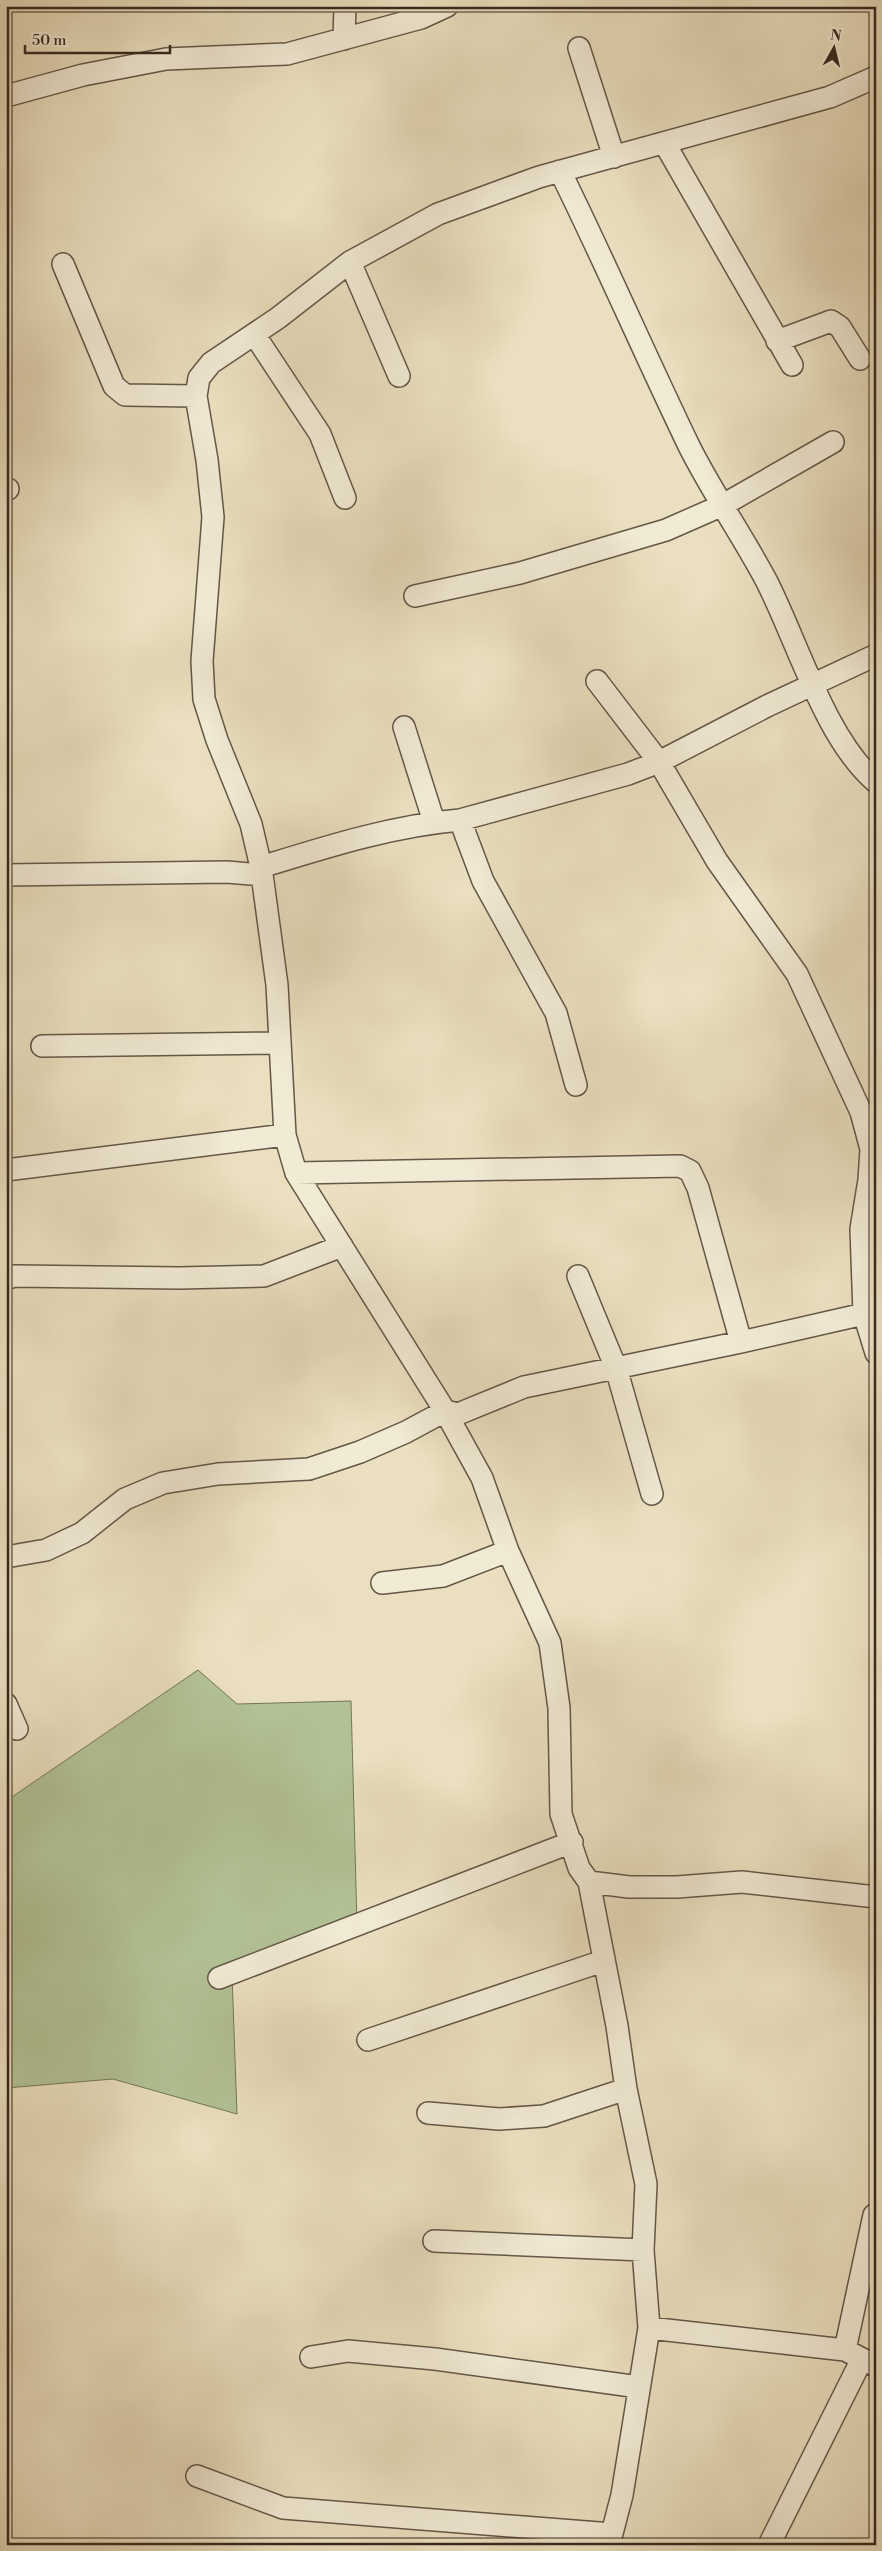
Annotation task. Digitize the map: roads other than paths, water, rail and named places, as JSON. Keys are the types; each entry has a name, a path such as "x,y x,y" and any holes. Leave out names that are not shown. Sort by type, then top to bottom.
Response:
{"street":[{"path":"344,39 345,6"},
{"path":"6,96 83,75 166,59 287,54 421,18 447,6"},
{"path":"579,48 614,157"},
{"path":"197,2476 283,2508 611,2539 622,2495 649,2328 643,2250 646,2184 626,2089 617,2026 589,1882 579,1868 572,1842 561,1814 559,1708 550,1643 508,1551 482,1478 445,1411 296,1173 285,1135 277,986 261,871 251,824 217,740 204,699 202,661 213,517 207,460 196,396 199,378 211,363 254,334 350,262 438,214 560,171 665,144 830,97 876,77"},
{"path":"665,144 792,365"},
{"path":"560,171 598,248 690,447 766,582 841,740 865,773 876,782"},
{"path":"350,262 399,376"},
{"path":"63,264 114,386 124,396 196,396"},
{"path":"777,341 831,320 840,327 860,359"},
{"path":"254,334 320,434 344,498"},
{"path":"414,596 520,573 666,530 723,505 833,442"},
{"path":"6,875 261,871 367,835 434,822 460,820 628,774 659,762 876,654"},
{"path":"597,681 659,762 717,860 797,974 845,1073 861,1112 873,1149 861,1229 876,1353"},
{"path":"404,727 434,822"},
{"path":"460,820 483,880 556,1013 576,1085"},
{"path":"42,1046 279,1043"},
{"path":"6,1170 285,1135"},
{"path":"296,1173 680,1166 690,1171 698,1188 741,1342"},
{"path":"6,1279 14,1276 179,1278 264,1276 342,1246"},
{"path":"578,1276 616,1368 652,1494"},
{"path":"6,1557 46,1550 82,1533 125,1500 163,1483 218,1474 309,1469 360,1452 406,1432 445,1411 458,1414 524,1387 870,1313"},
{"path":"382,1583 443,1576 508,1551"},
{"path":"6,1704 17,1729"},
{"path":"219,1978 572,1842"},
{"path":"589,1882 629,1887 677,1887 742,1882 876,1897"},
{"path":"368,2040 603,1961"},
{"path":"428,2113 499,2119 544,2116 626,2089"},
{"path":"769,2545 861,2358 874,2215"},
{"path":"434,2241 643,2250"},
{"path":"649,2328 861,2358"},
{"path":"311,2357 348,2351 435,2359 639,2386"}]}
